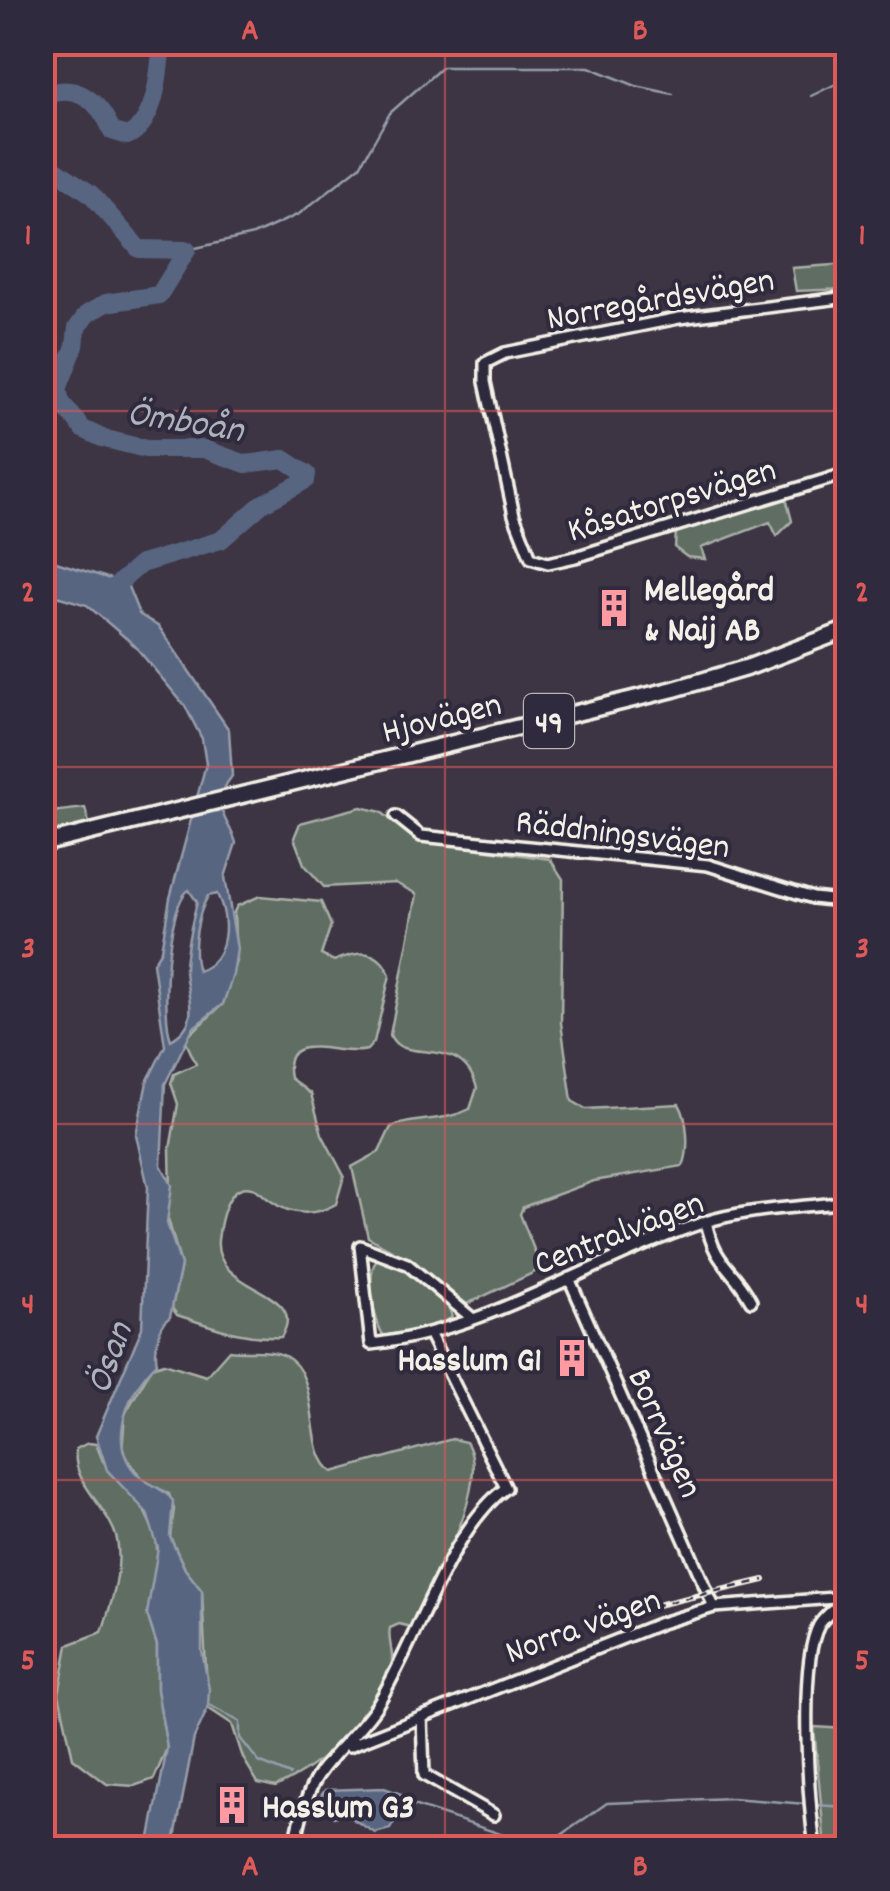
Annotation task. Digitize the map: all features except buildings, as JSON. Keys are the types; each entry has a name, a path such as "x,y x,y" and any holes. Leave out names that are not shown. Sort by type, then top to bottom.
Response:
{"main road":[{"name":"Hjovägen","path":"42,844 674,689 749,667 848,629"}],"street":[{"name":"Norregårdsvägen","path":"485,363 504,354 679,318 848,296"},
{"name":"Kåsatorpsvägen","path":"485,363 485,382 514,515 531,558 548,563 574,557 848,473"},
{"name":"Räddningsvägen","path":"396,816 421,836 708,865 813,898 848,902"},
{"name":"Centralvägen","path":"472,1320 407,1264 360,1246 370,1344 430,1335 472,1320 706,1222 848,1202"},
{"path":"706,1222 712,1253 742,1282 752,1302"},
{"name":"Borrvägen","path":"569,1278 714,1608"},
{"path":"294,1848 312,1787 346,1747 395,1675 474,1519 506,1488 430,1335"},
{"path":"815,1848 807,1746 813,1647 820,1624 847,1597"},
{"name":"Norra vägen","path":"346,1747 626,1634 714,1608 847,1597"},
{"path":"422,1717 424,1776 494,1814"}],"green space":[{"path":"847,264 847,289 796,291 792,268"},
{"path":"786,498 792,521 777,536 770,522 701,548 705,559 687,557 675,548 676,531"},
{"path":"361,807 381,812 417,840 550,859 563,879 561,1023 572,1101 586,1109 679,1104 686,1126 683,1166 594,1181 523,1207 520,1214 535,1252 537,1271 467,1304 410,1260 368,1237 352,1167 379,1152 391,1127 470,1109 477,1088 458,1060 407,1049 390,1035 417,894 395,883 324,887 304,864 294,838 300,823"},
{"path":"85,808 90,826 43,836 42,813"},
{"path":"260,896 321,902 331,925 321,955 334,961 351,955 373,956 390,975 374,1042 367,1050 303,1048 289,1062 290,1078 311,1094 322,1134 344,1176 336,1204 320,1211 295,1212 255,1189 243,1188 231,1197 223,1214 218,1240 221,1257 230,1271 284,1309 287,1321 281,1337 241,1334 177,1315 172,1308 181,1265 165,1208 171,1195 170,1149 178,1104 171,1083 174,1074 196,1064 186,1042 189,1035 223,1004 236,961 234,912 237,906"},
{"path":"377,1259 422,1280 442,1299 452,1318 429,1328 384,1336 372,1297"},
{"path":"229,1350 279,1354 297,1366 305,1380 318,1449 333,1472 452,1439 466,1442 472,1459 472,1481 458,1531 415,1622 411,1627 399,1624 390,1628 391,1666 374,1704 328,1753 275,1787 258,1783 243,1758 232,1724 208,1708 202,1591 185,1569 170,1537 174,1509 169,1494 142,1479 122,1452 125,1414 152,1367 164,1363 206,1376"},
{"path":"96,1444 103,1461 142,1506 156,1536 158,1562 147,1614 157,1645 157,1689 167,1748 154,1779 134,1786 107,1784 73,1758 59,1694 68,1645 102,1632 117,1575 113,1528 76,1462 76,1449"},
{"path":"814,1727 847,1729 847,1848 825,1848"}],"water":[{"path":"43,558 127,584 139,614 159,627 229,730 232,776 221,805 236,843 225,877 237,949 223,1004 193,1028 165,1084 161,1165 172,1185 167,1223 181,1265 170,1317 158,1338 157,1363 130,1400 122,1430 127,1459 135,1472 173,1501 170,1537 185,1569 202,1591 202,1651 208,1708 194,1738 173,1848 148,1848 167,1748 157,1689 157,1645 147,1614 158,1548 147,1513 107,1470 96,1436 142,1328 148,1187 136,1135 147,1082 165,1046 153,963 161,950 170,898 206,764 202,739 185,706 134,645 87,605 43,592","holes":["189,890 197,902 185,967 190,1015 181,1032 171,1040 168,960 175,915","217,894 224,915 224,938 216,958 198,971 198,922 208,896"]},
{"path":"384,1788 401,1794 402,1808 390,1829 375,1833 343,1813 334,1817 321,1808 319,1799 325,1790"}],"waterway":[{"name":"Ömboån","path":"42,97 65,91 85,96 101,111 112,131 127,136 145,120 150,108 158,81 162,42"},
{"path":"187,250 253,235 299,214 360,166 390,113 442,67 589,67 636,86 673,94"},
{"path":"811,96 848,78"},
{"name":"Ömboån","path":"42,150 49,165 91,194 139,249 187,250 159,295 106,303 87,314 77,328 75,346 58,389 61,402 83,429 146,449 204,449 246,464 284,459 307,474 306,480 262,504 221,540 141,564 107,593"},
{"path":"208,1704 240,1722 240,1738 259,1762 290,1775"},
{"path":"401,1801 543,1848 607,1803 732,1798 806,1804"},
{"path":"814,1805 848,1807"}],"railway":[{"path":"653,1606 764,1580"}],"place":[{"name":"Mellegård & Naij AB","path":"614,608"},
{"name":"Hasslum G1","path":"572,1358"},
{"name":"Hasslum G3","path":"232,1805"}],"water label":[{"name":"Ösan","path":"107,1357"}]}
